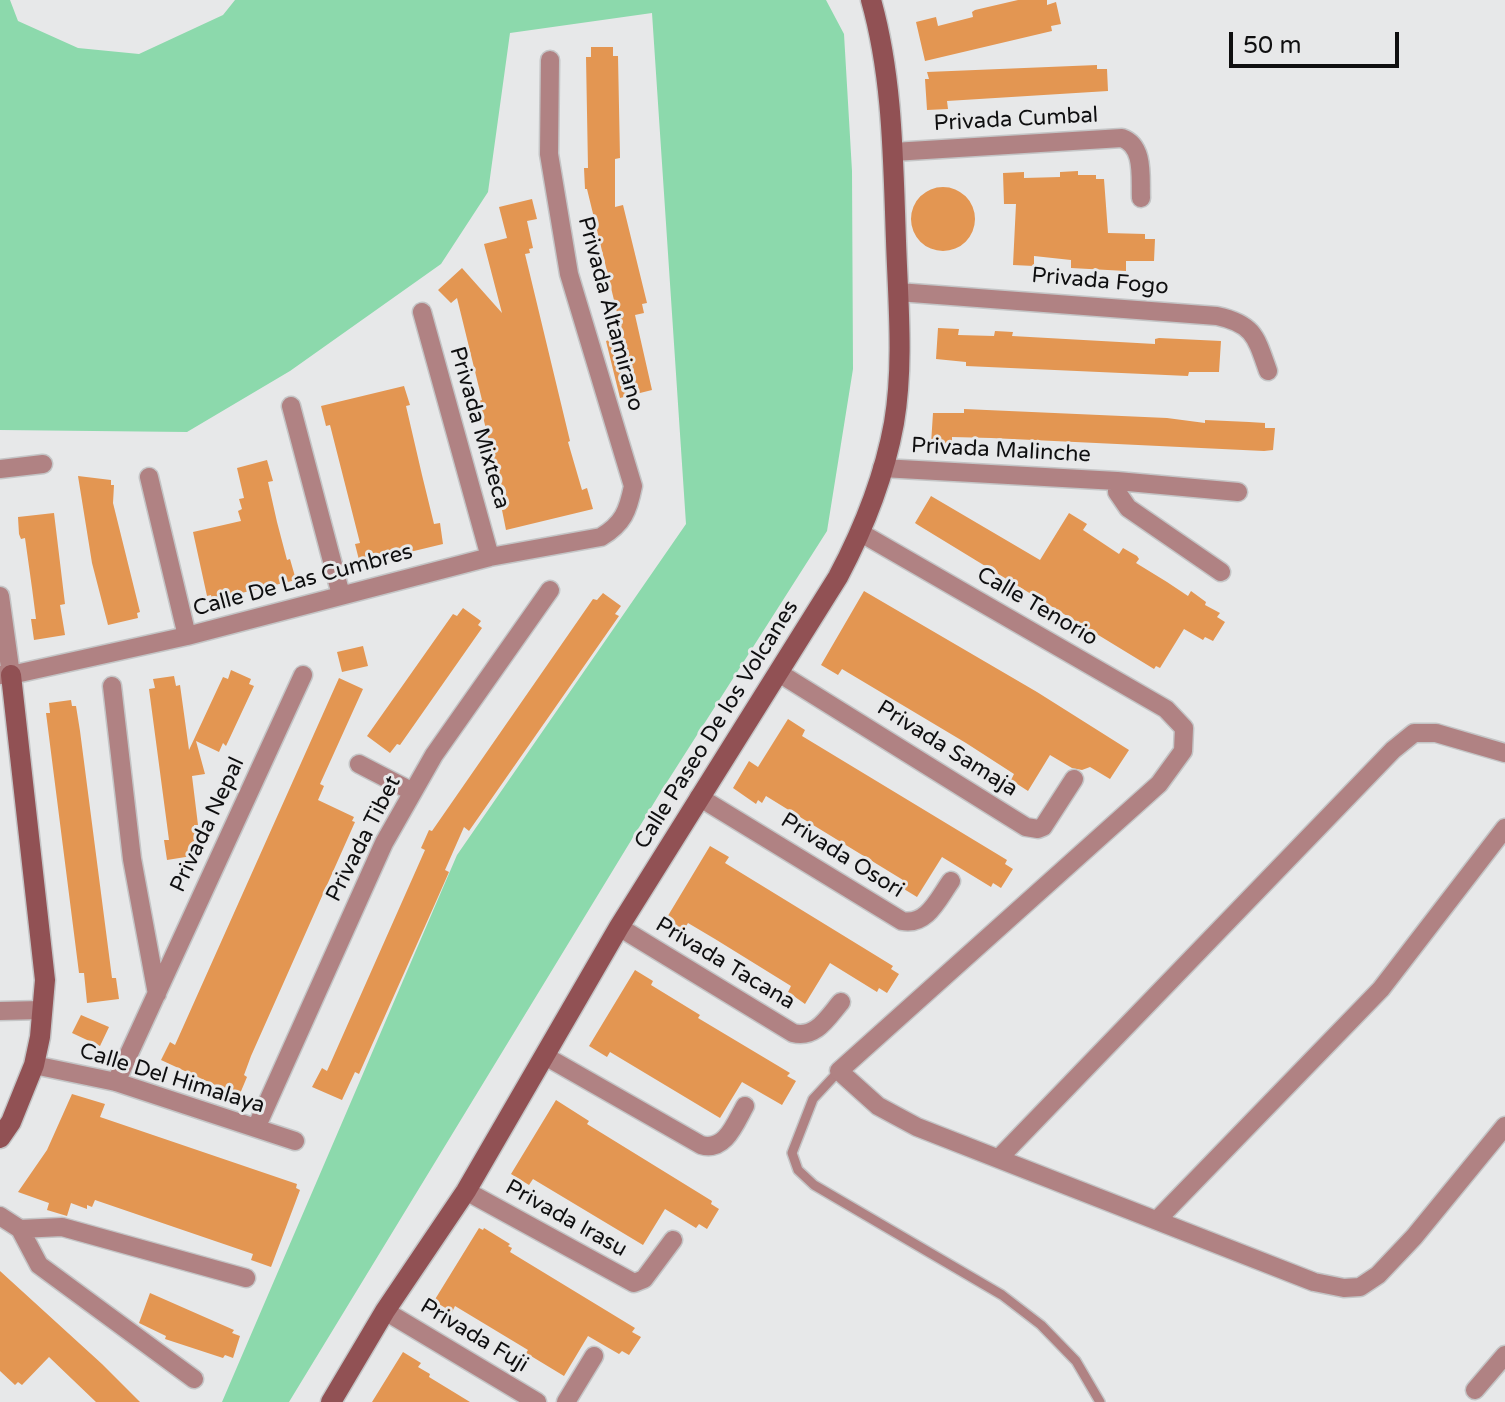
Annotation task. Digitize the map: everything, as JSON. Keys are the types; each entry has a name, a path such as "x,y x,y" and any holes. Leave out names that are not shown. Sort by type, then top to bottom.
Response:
{"street":[{"name":"Calle Paseo De los Volcanes","path":"331,1402 385,1311 466,1191 619,927 838,577 861,533 894,424 899,374 893,152 889,94 874,1"},
{"name":"Privada Altamirano","path":"550,60 549,154 569,274 633,486 628,510 617,527"},
{"name":"Privada Cumbal","path":"893,152 1122,138 1132,143 1138,151 1141,198"},
{"name":"Privada Fogo","path":"898,292 1202,315 1240,321 1257,340 1268,371"},
{"name":"Privada Mixteca","path":"422,312 490,557"},
{"path":"291,406 341,595"},
{"path":"0,469 43,464"},
{"name":"Privada Malinche","path":"882,468 1117,481 1238,492"},
{"path":"149,477 187,636"},
{"name":"Privada Malinche","path":"1117,481 1117,492 1128,508 1221,572"},
{"name":"Calle De Las Cumbres","path":"6,675 187,636 490,557 601,537 617,527"},
{"name":"Calle Tenorio","path":"839,1071 1159,784 1183,751 1184,728 1166,709 861,533"},
{"name":"Privada Tibet","path":"256,1128 384,843 434,755 550,590"},
{"path":"0,596 6,675 45,980 34,1065 4,1128"},
{"name":"Privada Samaja","path":"779,673 1026,827 1043,827 1074,779"},
{"name":"Privada Nepal","path":"116,1082 303,675"},
{"name":"Privada Nepal","path":"112,686 132,859 157,994"},
{"path":"1000,1157 1393,750 1414,733 1436,733 1505,753"},
{"path":"359,764 413,792"},
{"name":"Privada Osori","path":"699,797 902,921 916,922 923,918 951,881"},
{"path":"1157,1220 1381,989 1505,828"},
{"name":"Privada Tacana","path":"619,927 793,1033 813,1032 841,1002"},
{"path":"0,1011 41,1010"},
{"path":"545,1056 710,1148 726,1138 745,1106"},
{"name":"Calle Del Himalaya","path":"34,1065 116,1082 295,1141"},
{"path":"839,1071 878,1106 917,1127 1314,1282 1344,1288 1360,1287 1378,1275 1414,1237 1505,1126"},
{"name":"Privada Irasu","path":"466,1191 634,1283 644,1279 673,1240"},
{"path":"0,1216 20,1229 39,1265 194,1379"},
{"path":"20,1229 62,1227 246,1278"},
{"name":"Privada Fuji","path":"385,1311 537,1402"},
{"path":"1475,1390 1505,1355"},
{"path":"566,1402 594,1356"}],"lane":[{"path":"839,1071 813,1099 792,1153 798,1170 814,1185 1002,1295 1041,1325 1076,1361 1100,1402"}],"green space":[{"path":"0,0 10,0 18,21 78,48 139,54 223,15 235,0 826,0 844,34 852,171 853,369 827,531 660,793 289,1402 222,1402 457,855 686,524 652,13 510,33 488,192 441,264 290,371 187,432 0,430"}],"building":[{"path":"1018,0 1047,0 1047,5 1056,2 1061,24 1051,26 1052,31 925,61 916,22 936,17 938,26 973,17 975,10"},
{"path":"591,47 613,47 613,56 618,56 620,158 615,159 615,207 623,205 647,303 642,304 644,313 635,315 652,390 620,398 606,341 609,340 608,336 622,333 585,189 584,168 588,168 586,57 591,57"},
{"path":"1097,65 1097,69 1107,69 1108,91 947,101 948,109 927,110 927,72"},
{"path":"1078,171 1078,175 1096,175 1096,179 1104,179 1108,233 1145,234 1145,239 1155,239 1154,261 1126,261 1126,271 1071,268 1071,260 1034,256 1034,266 1013,265 1016,204 1004,204 1003,173 1024,172 1024,178 1060,177 1060,172"},
{"path":"943,187 966,196 975,219 966,242 943,251 920,242 911,219 920,196"},
{"path":"532,199 537,219 527,221 533,248 525,254 568,442 582,490 587,488 593,509 506,530 502,510 506,509 457,298 451,303 438,290 462,268 502,313 484,244 507,238 499,207"},
{"path":"938,328 959,329 958,335 994,336 995,331 1013,332 1012,336 1155,344 1155,339 1159,338 1221,341 1219,372 1189,372 1188,376 966,366 966,362 936,359"},
{"path":"404,386 434,524 440,523 443,544 360,564 355,544 360,543 330,425 326,426 321,406"},
{"path":"964,409 1167,418 1205,423 1205,420 1265,423 1265,428 1275,428 1273,450 952,437 952,445 931,444 933,413 964,413"},
{"path":"267,460 273,481 268,482 277,522 296,580 212,600 211,595 207,596 193,532 241,521 239,499 244,498 237,468"},
{"path":"78,476 111,480 111,485 114,485 113,503 140,612 137,613 138,618 108,625 92,563"},
{"path":"931,496 1040,560 1069,513 1087,524 1083,530 1119,554 1123,548 1137,556 1139,559 1136,563 1188,596 1191,591 1206,602 1205,605 1220,613 1217,617 1225,622 1213,641 1205,637 1203,640 1184,629 1160,668 1156,666 1154,669 915,523"},
{"path":"54,513 65,604 60,605 65,635 34,640 31,619 36,619 32,588 25,538 21,539 19,534 18,517"},
{"path":"864,591 1037,692 1129,750 1110,779 1090,767 1082,770 1072,768 1050,755 1028,791 1011,780 1014,774 966,743 842,669 838,675 821,665"},
{"path":"603,593 621,606 615,614 619,616 469,831 464,827 445,870 449,872 359,1074 355,1072 342,1100 312,1087 322,1068 327,1071 425,850 421,848 429,830 432,831 593,599 597,600"},
{"path":"463,608 481,621 478,625 482,628 400,745 397,744 390,753 367,736 453,614 457,616"},
{"path":"363,646 368,666 342,672 337,652"},
{"path":"231,670 251,679 249,684 254,686 226,746 223,743 219,752 196,741 205,774 192,776 198,855 167,860 164,840 169,840 149,689 155,688 153,679 174,676 176,686 180,685 189,750 223,677 228,679"},
{"path":"339,678 363,689 320,784 324,786 318,800 354,817 352,821 355,822 251,1056 239,1096 161,1060 170,1042 175,1045"},
{"path":"71,700 72,706 76,706 112,978 116,978 119,999 87,1003 84,973 79,973 46,713 50,713 49,703"},
{"path":"788,719 805,730 802,736 1007,860 1005,864 1013,869 1001,888 993,883 991,887 942,857 917,897 899,886 903,880 766,796 762,803 758,800 756,804 733,788 749,761 758,767"},
{"path":"710,846 729,857 725,863 893,966 891,969 899,974 887,993 879,988 877,992 830,963 805,1004 788,992 791,986 715,939 688,923 683,931 666,919"},
{"path":"635,970 653,981 651,985 700,1015 698,1018 790,1073 787,1076 796,1081 782,1105 742,1082 720,1118 610,1052 607,1057 589,1046"},
{"path":"81,1015 109,1027 100,1046 72,1033"},
{"path":"72,1094 105,1104 100,1117 297,1184 296,1188 300,1190 271,1267 251,1260 253,1254 95,1200 92,1207 87,1205 87,1209 71,1203 67,1216 47,1210 49,1203 18,1192 47,1150"},
{"path":"556,1100 589,1121 587,1124 712,1201 711,1204 719,1209 707,1229 699,1224 696,1228 665,1209 643,1245 533,1179 529,1185 511,1174"},
{"path":"479,1228 510,1244 510,1252 635,1328 632,1332 641,1337 629,1355 622,1351 619,1354 588,1336 564,1376 526,1353 528,1350 455,1306 452,1312 434,1301"},
{"path":"0,1271 140,1402 96,1402 49,1357 22,1385 18,1382 15,1385 0,1371"},
{"path":"150,1293 234,1330 232,1333 240,1336 233,1358 225,1355 223,1358 165,1339 166,1336 139,1323"},
{"path":"403,1352 421,1363 418,1367 430,1374 429,1377 470,1402 372,1402"}]}
